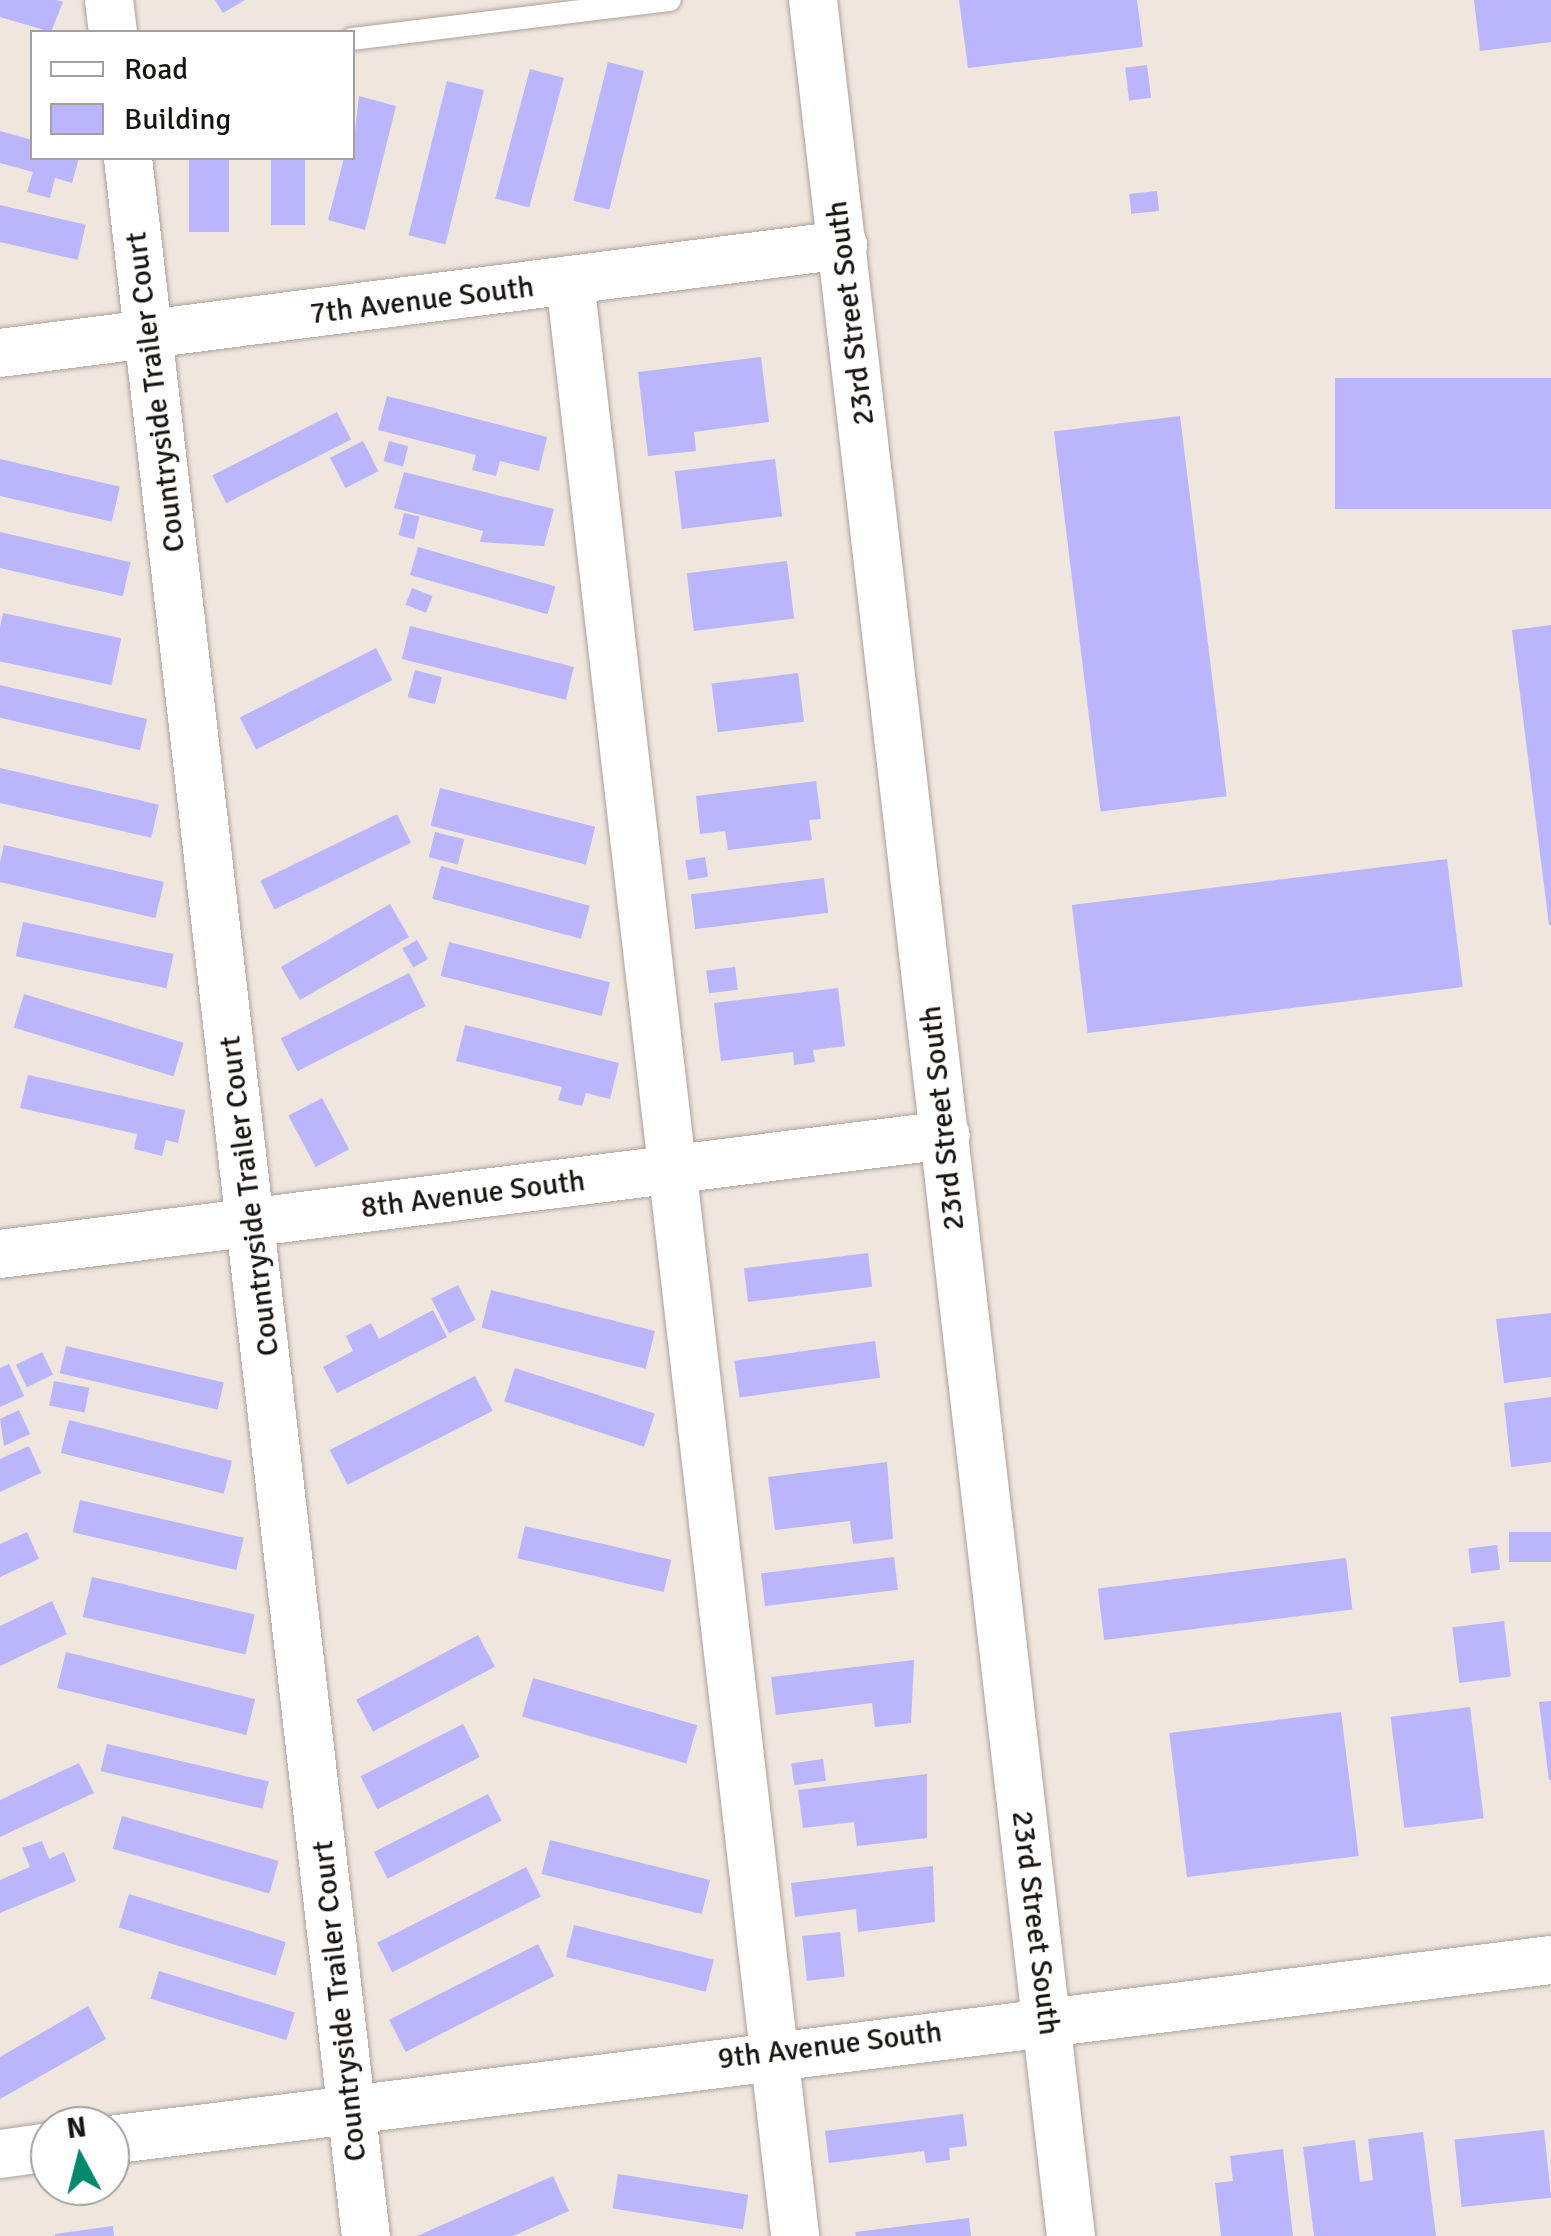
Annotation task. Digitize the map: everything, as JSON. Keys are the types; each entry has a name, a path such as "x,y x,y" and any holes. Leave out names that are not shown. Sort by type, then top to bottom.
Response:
{"street":[{"path":"109,0 113,30"},
{"name":"23rd Street South","path":"813,0 1071,2236"},
{"name":"Countryside Trailer Court","path":"128,160 253,1221 366,2236"},
{"name":"7th Avenue South","path":"0,353 843,245"},
{"path":"570,281 795,2236"},
{"name":"8th Avenue South","path":"0,1254 946,1135"},
{"name":"9th Avenue South","path":"130,2138 773,2052 1551,1960"},
{"path":"0,2154 30,2150"}],"lane":[{"path":"355,40 670,0"}],"building":[{"path":"0,0 63,2 52,30 0,17"},
{"path":"215,0 245,0 223,13"},
{"path":"959,0 1137,0 1143,47 968,68"},
{"path":"1474,0 1551,0 1551,42 1480,51"},
{"path":"608,62 644,71 609,210 573,201"},
{"path":"1147,65 1151,98 1129,100 1125,68"},
{"path":"530,69 564,78 529,207 495,198"},
{"path":"447,81 484,90 445,244 409,235"},
{"path":"359,96 396,106 365,230 328,220 343,160 355,160"},
{"path":"0,131 30,139 30,160 78,160 72,183 55,178 50,198 27,192 33,172 0,163"},
{"path":"189,160 229,160 229,232 189,232"},
{"path":"271,160 305,160 305,225 271,225"},
{"path":"1157,191 1159,211 1131,214 1129,194"},
{"path":"0,205 86,225 78,260 0,242"},
{"path":"761,357 769,422 694,432 696,451 648,456 638,372"},
{"path":"1335,378 1551,378 1551,509 1335,509"},
{"path":"387,396 547,437 539,471 500,461 496,476 472,470 476,455 378,430"},
{"path":"337,412 351,440 226,503 212,476"},
{"path":"1180,416 1227,796 1101,812 1054,431"},
{"path":"363,441 378,471 345,488 330,458"},
{"path":"389,441 408,446 403,466 384,461"},
{"path":"0,459 120,487 112,522 0,496"},
{"path":"775,459 782,517 682,529 675,471"},
{"path":"404,472 554,509 544,546 480,542 483,531 394,508"},
{"path":"404,513 420,517 414,539 398,535"},
{"path":"0,532 131,562 123,596 0,568"},
{"path":"418,547 555,586 547,614 410,575"},
{"path":"787,561 794,619 694,631 687,573"},
{"path":"412,588 433,596 426,613 406,605"},
{"path":"3,613 121,638 111,685 0,661"},
{"path":"1551,625 1551,925 1549,925 1512,630"},
{"path":"410,626 574,667 566,700 402,659"},
{"path":"376,648 392,680 256,750 240,717"},
{"path":"415,670 442,677 435,704 408,697"},
{"path":"798,673 804,722 718,732 712,684"},
{"path":"0,685 147,719 140,750 0,718"},
{"path":"0,768 159,805 151,838 0,803"},
{"path":"816,781 821,819 809,820 812,840 728,850 725,831 700,834 696,796"},
{"path":"440,788 595,827 586,865 431,826"},
{"path":"397,814 411,843 274,909 260,881"},
{"path":"435,832 464,839 458,864 429,857"},
{"path":"4,845 164,882 155,918 0,882"},
{"path":"705,857 708,877 688,880 685,860"},
{"path":"1447,859 1463,987 1088,1033 1072,905"},
{"path":"441,866 590,906 581,939 432,899"},
{"path":"824,878 828,913 695,929 691,894"},
{"path":"390,904 409,937 300,1000 281,967"},
{"path":"23,922 174,954 166,988 16,956"},
{"path":"417,940 428,959 413,968 402,948"},
{"path":"449,942 610,982 602,1016 441,976"},
{"path":"735,967 738,990 709,993 706,971"},
{"path":"409,973 426,1006 297,1071 281,1038"},
{"path":"838,988 845,1046 813,1050 815,1062 794,1065 793,1052 721,1061 714,1003"},
{"path":"24,994 184,1043 173,1076 14,1027"},
{"path":"465,1025 619,1063 610,1099 586,1093 582,1106 558,1100 562,1087 456,1061"},
{"path":"28,1075 185,1110 178,1143 166,1140 162,1156 134,1149 137,1134 20,1108"},
{"path":"322,1098 349,1149 316,1167 288,1116"},
{"path":"868,1253 872,1287 748,1302 744,1268"},
{"path":"458,1285 476,1320 449,1333 431,1299"},
{"path":"491,1290 655,1331 646,1369 482,1328"},
{"path":"433,1310 447,1337 337,1393 323,1367 353,1351 346,1336 371,1323 379,1339"},
{"path":"1551,1313 1551,1377 1504,1383 1496,1319"},
{"path":"875,1341 880,1378 740,1397 734,1361"},
{"path":"66,1346 224,1382 218,1410 60,1373"},
{"path":"42,1352 53,1374 27,1387 16,1365"},
{"path":"9,1364 24,1396 0,1407 0,1368"},
{"path":"515,1368 655,1413 644,1447 504,1401"},
{"path":"475,1376 493,1411 347,1485 330,1450"},
{"path":"54,1381 89,1388 85,1412 49,1406"},
{"path":"1551,1397 1551,1462 1511,1467 1504,1403"},
{"path":"19,1410 30,1434 4,1446 0,1419"},
{"path":"69,1420 232,1461 224,1494 61,1453"},
{"path":"29,1446 41,1473 0,1492 0,1459"},
{"path":"887,1462 893,1539 853,1544 850,1521 775,1530 768,1477"},
{"path":"80,1500 244,1538 236,1570 73,1532"},
{"path":"525,1526 671,1560 664,1592 518,1558"},
{"path":"27,1532 39,1559 0,1577 0,1544"},
{"path":"1509,1532 1551,1532 1551,1562 1509,1562"},
{"path":"1497,1545 1500,1570 1471,1573 1468,1549"},
{"path":"894,1557 898,1590 765,1606 761,1573"},
{"path":"1346,1558 1352,1610 1104,1640 1098,1588"},
{"path":"92,1577 255,1615 245,1655 83,1617"},
{"path":"52,1601 67,1634 0,1666 0,1626"},
{"path":"1504,1621 1511,1677 1459,1683 1452,1627"},
{"path":"478,1635 495,1667 373,1732 356,1700"},
{"path":"66,1652 255,1699 246,1735 57,1688"},
{"path":"914,1660 911,1723 875,1727 872,1703 776,1715 771,1677"},
{"path":"533,1678 697,1725 686,1764 522,1716"},
{"path":"1551,1701 1551,1780 1549,1780 1539,1702"},
{"path":"1470,1707 1484,1818 1404,1828 1391,1717"},
{"path":"1341,1712 1359,1856 1187,1877 1169,1733"},
{"path":"463,1724 480,1757 377,1809 361,1776"},
{"path":"107,1744 269,1781 262,1809 101,1771"},
{"path":"823,1759 826,1781 794,1785 791,1763"},
{"path":"79,1763 94,1793 0,1837 0,1800"},
{"path":"927,1774 927,1838 857,1846 854,1822 803,1828 798,1790"},
{"path":"488,1794 502,1821 388,1879 374,1852"},
{"path":"122,1816 279,1861 269,1894 113,1849"},
{"path":"550,1840 710,1880 702,1914 542,1874"},
{"path":"42,1841 49,1859 64,1852 76,1881 0,1913 0,1880 30,1867 22,1848"},
{"path":"933,1866 935,1922 858,1932 856,1909 795,1917 791,1883"},
{"path":"526,1867 541,1896 392,1972 377,1943"},
{"path":"129,1894 286,1942 276,1975 119,1927"},
{"path":"574,1925 714,1960 706,1992 566,1957"},
{"path":"840,1932 845,1977 807,1981 802,1936"},
{"path":"538,1944 554,1976 406,2052 389,2020"},
{"path":"159,1971 295,2013 286,2040 151,1999"},
{"path":"88,2006 106,2039 0,2099 0,2057"},
{"path":"963,2114 967,2146 949,2148 950,2160 926,2163 924,2151 829,2163 825,2131"},
{"path":"1544,2130 1551,2198 1462,2207 1454,2139"},
{"path":"1423,2132 1436,2236 1314,2236 1303,2147 1355,2140 1360,2182 1373,2180 1368,2139"},
{"path":"1283,2149 1293,2236 1221,2236 1215,2183 1233,2181 1230,2156"},
{"path":"618,2174 748,2195 743,2229 613,2209"},
{"path":"553,2176 569,2211 513,2236 417,2236"},
{"path":"969,2218 971,2236 856,2236 855,2232"},
{"path":"113,2226 114,2236 55,2236 55,2234"}]}
